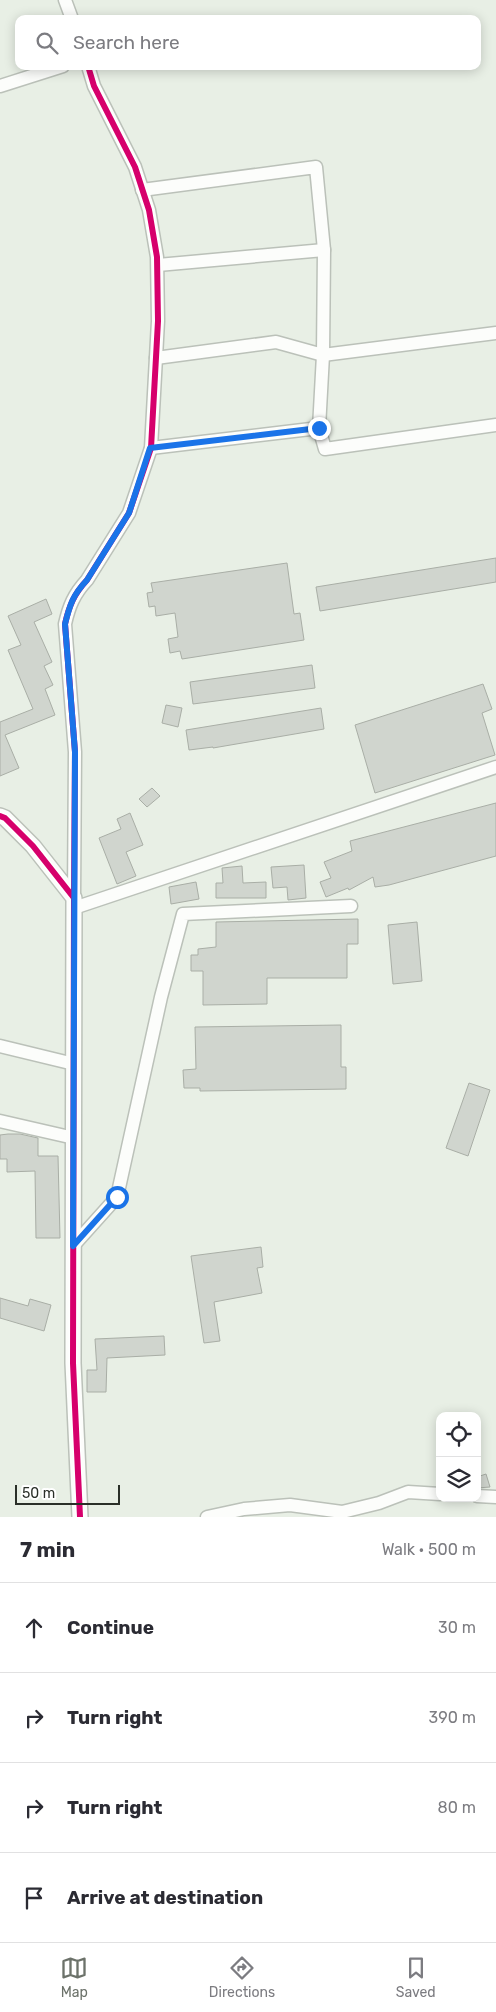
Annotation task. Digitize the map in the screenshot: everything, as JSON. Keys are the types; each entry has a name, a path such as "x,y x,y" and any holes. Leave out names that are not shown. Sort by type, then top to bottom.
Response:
{"street":[{"path":"65,0 71,15"},
{"path":"0,86 50,70"},
{"path":"80,1517 73,1363 75,752 65,624 70,603 87,580 129,513 150,448 158,321 158,265 149,210 135,167 94,86 89,70"},
{"path":"142,190 316,167 324,250 323,355 319,428 325,449 496,425"},
{"path":"158,265 324,250"},
{"path":"156,358 276,342 323,355 496,333"},
{"path":"150,448 319,428"},
{"path":"74,903 496,767"},
{"path":"0,816 5,818 33,846 74,903"},
{"path":"73,1246 117,1197 161,997 183,914 351,906"},
{"path":"0,1046 74,1064"},
{"path":"0,1121 74,1138"},
{"path":"207,1517 249,1513 290,1505 342,1512 380,1503 408,1492 436,1494"},
{"path":"481,1496 496,1497"}],"building":[{"path":"496,558 496,582 320,611 316,587"},
{"path":"287,563 294,614 300,613 304,640 182,659 180,651 170,653 168,639 178,637 175,613 156,616 155,606 149,607 147,593 153,592 151,583"},
{"path":"46,599 52,614 34,622 52,662 44,666 53,685 45,689 55,715 5,735 19,768 0,776 0,722 33,709 8,650 21,645 8,616"},
{"path":"312,665 315,688 193,704 190,682"},
{"path":"483,684 492,709 482,713 495,755 375,793 355,725"},
{"path":"166,705 182,708 178,727 162,723"},
{"path":"321,708 324,729 213,748 189,750 186,730"},
{"path":"152,788 160,796 147,807 139,799"},
{"path":"496,803 496,856 389,885 375,887 373,877 349,890 348,888 326,897 320,882 331,878 324,862 352,851 350,841"},
{"path":"130,813 143,845 126,852 136,876 117,884 99,838 121,829 117,819"},
{"path":"304,865 306,898 288,900 287,887 273,888 271,867"},
{"path":"242,866 243,883 266,882 266,898 216,898 216,883 223,883 222,868"},
{"path":"196,882 199,899 171,904 169,887"},
{"path":"358,919 358,944 347,944 347,978 267,978 267,1004 203,1005 203,971 191,971 191,955 198,955 198,949 216,947 216,922"},
{"path":"417,922 422,981 393,984 388,925"},
{"path":"341,1025 341,1067 346,1067 346,1089 200,1091 200,1088 184,1088 183,1070 196,1069 195,1027"},
{"path":"469,1083 490,1090 468,1156 446,1148"},
{"path":"20,1134 38,1138 38,1156 58,1156 60,1238 36,1238 35,1171 7,1172 7,1159 0,1159 0,1135"},
{"path":"261,1247 263,1267 257,1268 262,1293 214,1302 220,1341 204,1343 191,1256"},
{"path":"0,1298 28,1306 30,1299 51,1305 44,1331 0,1318"},
{"path":"164,1336 165,1355 107,1358 106,1392 87,1392 87,1370 97,1370 95,1339"},
{"path":"486,1474 490,1487 481,1488 481,1476"}],"cycle path":[{"path":"74,898 75,752 65,624 75,595 87,580 129,513 151,448 158,321 157,257 149,210 135,167 94,86 89,70"},
{"path":"0,816 5,818 33,846 74,898 73,1363 80,1517"}],"route":[{"path":"117,1197 73,1246 75,752 65,624 70,603 87,580 129,513 150,448 319,428"}]}
